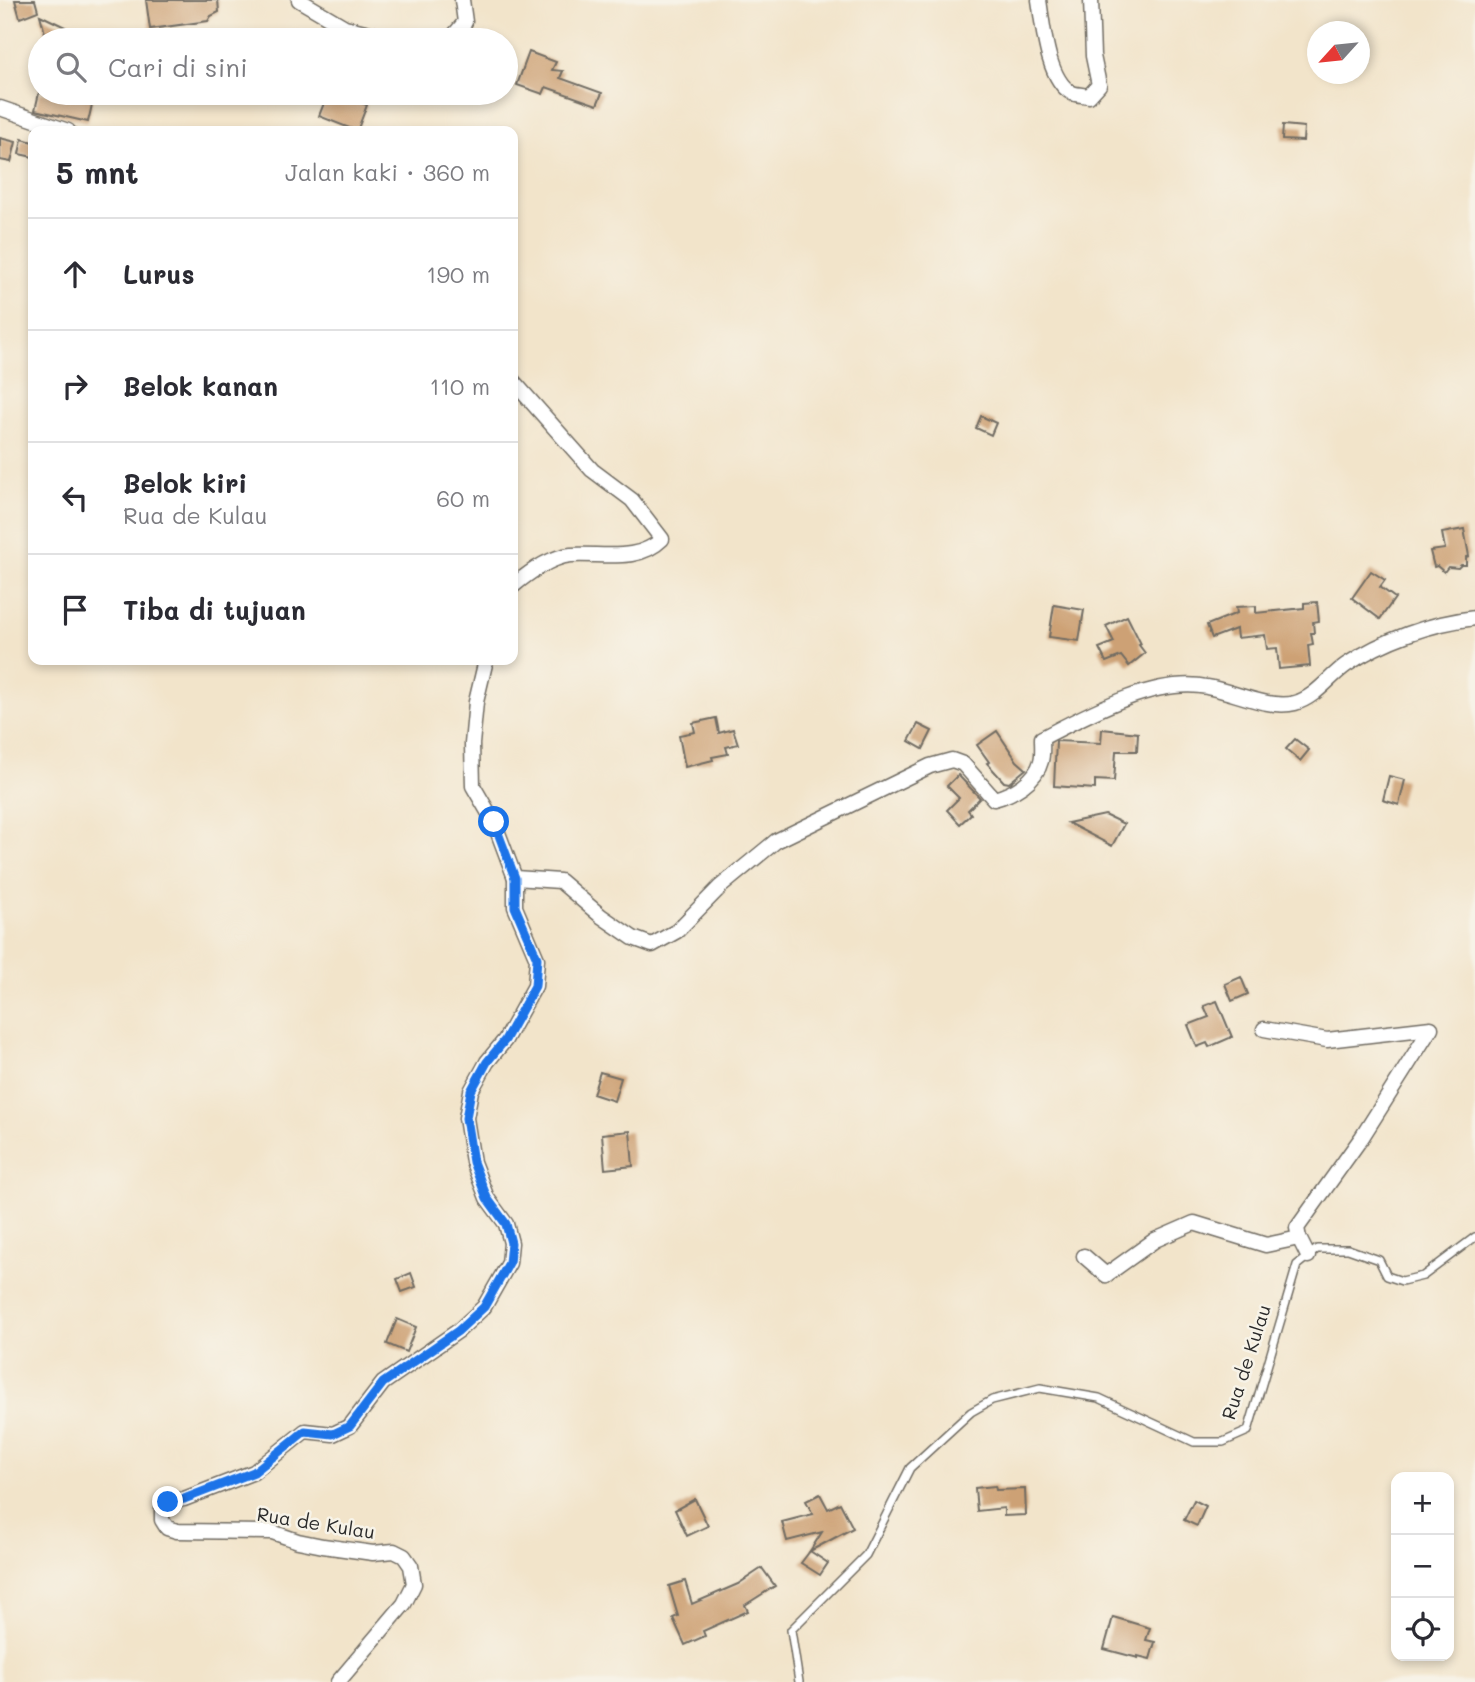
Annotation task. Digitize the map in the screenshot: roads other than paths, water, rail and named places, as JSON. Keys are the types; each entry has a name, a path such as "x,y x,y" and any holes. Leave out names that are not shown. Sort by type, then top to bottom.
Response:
{"street":[{"path":"299,0 349,28"},
{"path":"460,28 465,22 462,0"},
{"path":"1039,0 1046,44 1055,74 1071,93 1089,96 1099,85 1093,56 1091,0"},
{"path":"0,108 53,126"},
{"path":"518,387 592,470 632,500 662,539 652,549 640,554 569,555 548,562 518,583"},
{"path":"485,665 472,734 473,786 494,822 515,878 560,881 632,938 652,945 677,931 720,887 776,841 930,766 952,760 963,764 994,799 1014,794 1041,763 1042,738 1137,694 1178,686 1206,686 1263,703 1295,703 1322,688 1346,666 1387,643 1445,622 1475,618"},
{"name":"Rua de Kulau","path":"338,1682 404,1604 414,1584 411,1566 404,1556 394,1551 373,1553 323,1546 272,1532 177,1531 167,1528 162,1520 162,1510 168,1502 184,1499 254,1472 305,1431 333,1434 350,1426 383,1383 458,1331 484,1307 509,1263 511,1243 506,1224 487,1198 473,1162 466,1118 471,1091 487,1062 505,1040 535,986 537,958 515,907 515,878"},
{"path":"1264,1029 1327,1040 1431,1028 1362,1137 1297,1228 1308,1256"},
{"path":"1084,1256 1106,1275 1155,1240 1194,1223 1266,1245 1299,1238"}],"lane":[{"path":"1308,1256 1317,1249 1348,1249 1379,1259 1387,1276 1402,1281 1423,1276 1475,1237"},
{"name":"Rua de Kulau","path":"799,1682 791,1630 866,1555 911,1468 971,1412 992,1400 1040,1388 1098,1398 1194,1442 1223,1442 1248,1431 1297,1265 1308,1256"}]}
